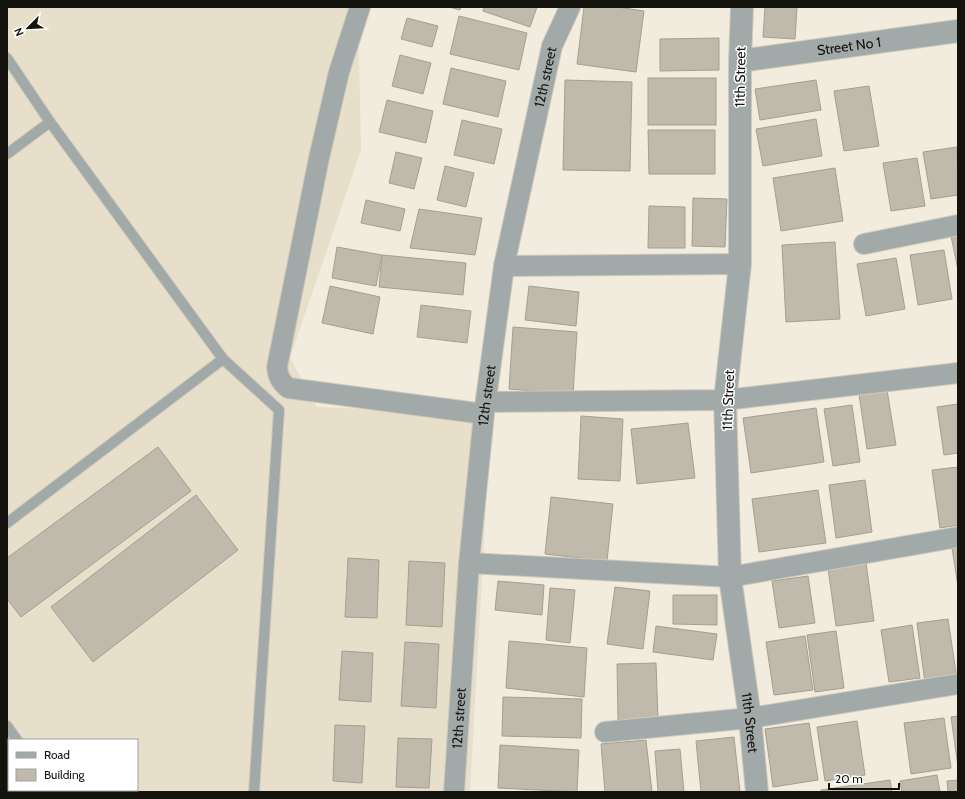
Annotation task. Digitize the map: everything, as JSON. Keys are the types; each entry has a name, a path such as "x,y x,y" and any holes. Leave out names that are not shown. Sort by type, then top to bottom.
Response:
{"street":[{"path":"360,7 339,72 321,150 278,367 278,375 282,383 288,388 485,408 725,400 958,373"},
{"name":"12th street","path":"454,792 469,563 485,408 504,266 552,46 570,7"},
{"name":"11th Street","path":"742,7 740,61 740,264 725,400 730,577 750,718 757,792"},
{"name":"Street No 1","path":"740,61 958,31"},
{"path":"864,244 958,225"},
{"path":"504,266 740,264"},
{"path":"469,563 730,577 958,537"},
{"path":"605,732 750,718 958,684"}],"lane":[{"path":"7,58 50,122 223,359 279,410 254,792"},
{"path":"7,154 50,122"},
{"path":"7,523 223,359"},
{"path":"7,726 16,739"}],"shaded area":[{"path":"7,7 358,7 361,150 290,358 317,407 491,413 470,792 7,792"}],"building":[{"path":"449,7 461,7 460,10"},
{"path":"484,7 537,7 530,27 483,11"},
{"path":"584,7 617,7 644,11 636,72 577,64"},
{"path":"765,7 797,7 795,39 763,37"},
{"path":"459,16 527,33 519,70 450,54"},
{"path":"407,18 438,26 432,47 401,39"},
{"path":"719,38 719,70 660,71 660,39"},
{"path":"400,55 431,63 423,94 392,86"},
{"path":"451,68 506,81 498,117 443,104"},
{"path":"648,78 716,78 716,125 648,125"},
{"path":"565,80 632,82 630,171 563,170"},
{"path":"816,80 821,110 760,120 755,89"},
{"path":"869,86 879,146 844,151 834,91"},
{"path":"387,100 433,111 426,143 379,132"},
{"path":"816,119 822,156 763,166 756,129"},
{"path":"462,120 502,129 494,164 454,155"},
{"path":"648,130 715,130 715,174 649,174"},
{"path":"957,147 958,195 931,199 923,152"},
{"path":"396,152 422,158 414,189 389,183"},
{"path":"917,158 925,206 891,211 883,163"},
{"path":"445,166 474,173 466,207 437,200"},
{"path":"835,168 843,221 781,231 773,178"},
{"path":"693,198 727,199 725,247 692,246"},
{"path":"366,200 405,209 400,231 361,223"},
{"path":"649,206 685,207 685,248 648,248"},
{"path":"419,209 482,218 475,255 410,248"},
{"path":"958,235 958,270 951,236"},
{"path":"835,242 840,319 786,322 782,245"},
{"path":"337,247 382,255 376,286 332,278"},
{"path":"944,250 952,299 918,305 910,255"},
{"path":"382,255 466,263 463,295 379,287"},
{"path":"896,258 905,309 866,316 857,264"},
{"path":"330,286 380,297 373,334 322,323"},
{"path":"529,286 579,292 576,326 525,320"},
{"path":"421,305 471,311 467,343 417,337"},
{"path":"513,327 577,332 573,394 509,389"},
{"path":"887,390 896,445 867,449 859,394"},
{"path":"958,404 958,453 944,455 937,407"},
{"path":"852,405 860,462 833,466 824,409"},
{"path":"816,408 824,462 751,473 743,418"},
{"path":"581,416 623,419 620,481 578,479"},
{"path":"688,423 695,478 637,484 631,429"},
{"path":"158,447 191,491 21,617 7,599 7,558"},
{"path":"958,467 958,525 940,528 932,470"},
{"path":"865,480 872,532 836,538 829,485"},
{"path":"818,490 826,543 759,552 752,499"},
{"path":"196,495 238,550 93,662 51,607"},
{"path":"551,497 613,504 607,561 545,554"},
{"path":"958,547 958,587 952,548"},
{"path":"348,558 379,560 377,618 345,617"},
{"path":"409,561 445,563 442,627 406,625"},
{"path":"866,563 874,621 836,626 828,568"},
{"path":"808,576 815,623 779,628 772,581"},
{"path":"498,581 544,585 542,615 495,610"},
{"path":"615,587 650,591 643,649 607,644"},
{"path":"550,588 575,590 570,643 546,640"},
{"path":"673,595 717,595 717,625 673,624"},
{"path":"948,619 957,679 925,683 917,623"},
{"path":"912,625 920,678 889,682 881,630"},
{"path":"656,626 717,634 713,660 653,652"},
{"path":"836,631 844,688 815,692 807,635"},
{"path":"805,636 813,690 774,695 766,642"},
{"path":"509,641 587,648 584,697 506,688"},
{"path":"405,642 439,644 436,708 401,706"},
{"path":"342,651 373,653 371,702 339,700"},
{"path":"656,663 658,719 618,720 617,664"},
{"path":"503,697 582,699 581,738 502,736"},
{"path":"958,716 958,767 951,717"},
{"path":"944,718 951,768 911,774 904,723"},
{"path":"857,721 865,775 825,781 817,727"},
{"path":"809,723 818,780 773,787 765,729"},
{"path":"335,725 365,726 362,783 333,781"},
{"path":"734,737 740,792 701,792 696,741"},
{"path":"398,738 432,739 429,788 396,787"},
{"path":"646,740 652,792 605,792 601,744"},
{"path":"500,745 579,750 577,792 498,788"},
{"path":"680,749 684,792 658,792 655,751"},
{"path":"937,775 940,792 902,792 900,781"},
{"path":"890,780 892,792 821,792 821,790"},
{"path":"958,780 958,792 948,792 947,781"}]}
